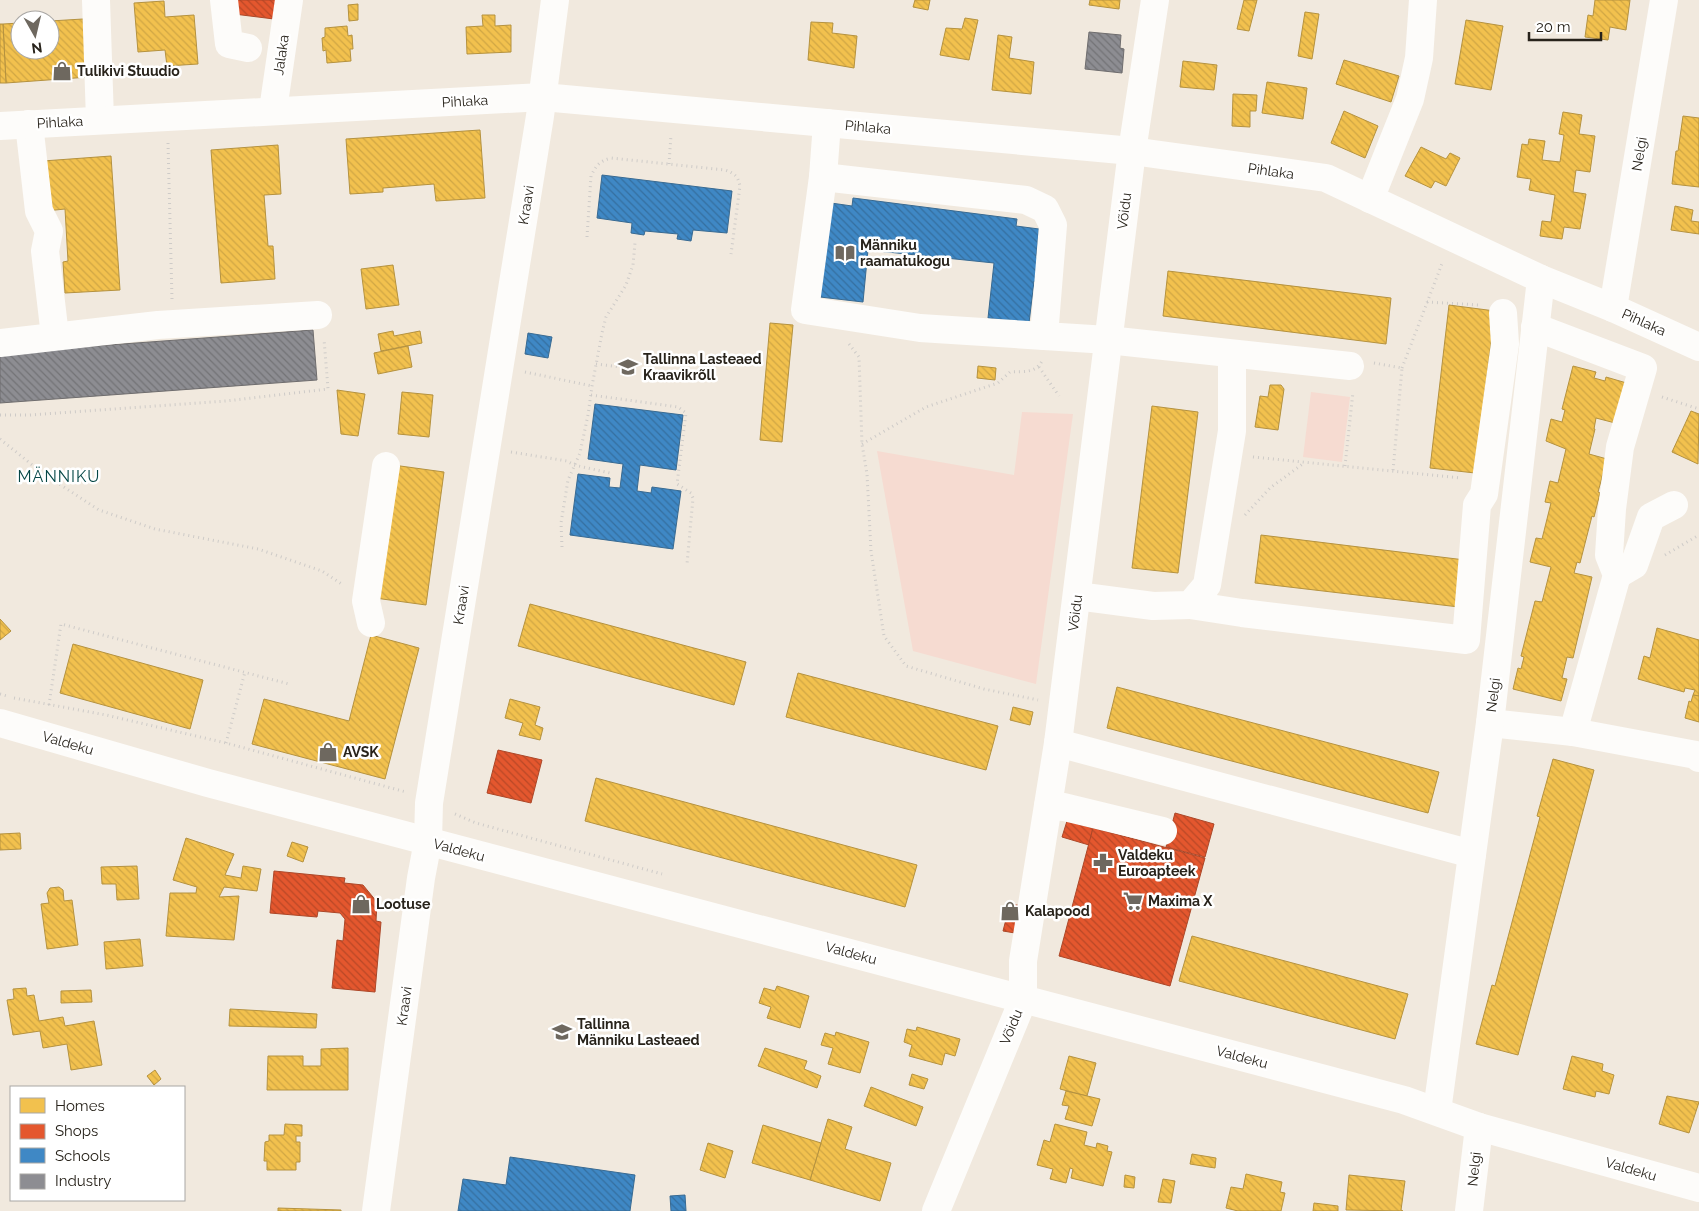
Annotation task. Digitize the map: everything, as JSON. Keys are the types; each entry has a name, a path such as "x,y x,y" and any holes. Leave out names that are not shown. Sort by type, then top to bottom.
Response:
{"street":[{"path":"96,0 100,120"},
{"path":"224,0 229,44 248,48"},
{"name":"Jalaka","path":"273,110 289,0"},
{"name":"Kraavi","path":"376,1211 421,878 428,842 428,803 543,97 555,0"},
{"name":"Võidu","path":"936,1211 1023,1000 1024,961 1058,743 1132,151 1155,0"},
{"path":"1370,199 1410,99 1419,58 1423,0"},
{"name":"Nelgi","path":"1613,308 1664,0"},
{"name":"Pihlaka","path":"0,126 543,97 1132,151 1326,178 1541,279 1613,308 1699,347"},
{"path":"827,123 823,177 805,310 920,328 1108,340 1350,366"},
{"path":"29,124 39,211 49,231 46,252 55,336"},
{"path":"823,177 1026,200 1044,209 1053,225 1044,336"},
{"name":"Nelgi","path":"1437,1111 1490,723 1541,279"},
{"path":"1077,596 1153,606 1190,605 1466,640 1477,505 1484,494 1505,344 1503,313"},
{"path":"0,343 158,325 318,315"},
{"path":"1535,327 1643,368 1620,447 1612,509 1609,555 1617,575 1573,732"},
{"path":"1190,605 1207,585 1232,431 1232,354"},
{"path":"369,612 386,466"},
{"path":"1617,575 1634,565 1651,517 1674,505"},
{"name":"Valdeku","path":"0,723 208,783 1404,1100 1478,1127 1699,1188"},
{"path":"1490,723 1573,732 1696,755 1699,758"},
{"path":"1058,743 1472,854"},
{"path":"1048,806 1064,807 1163,832"},
{"name":"Nelgi","path":"1469,1211 1478,1127"}],"path":[{"path":"158,325 172,306 168,116"},
{"path":"587,237 591,176 595,167 602,160 611,158 725,170 735,173 740,186 731,254"},
{"path":"562,547 563,514 568,480 580,453 606,317 626,285 633,265 635,243"},
{"path":"1393,471 1402,368 1444,258"},
{"path":"1428,302 1494,306 1503,313"},
{"path":"825,313 859,357 862,444 867,474 871,551 884,636 906,666 984,688 1063,706"},
{"path":"0,415 30,415 226,401 328,389 324,338 318,315"},
{"path":"862,444 926,407 998,383 1010,372 1032,371 1039,366 1042,360 1044,336"},
{"path":"1344,466 1354,377 1350,366 1356,360 1402,368"},
{"path":"596,364 629,368"},
{"path":"1039,366 1059,396"},
{"path":"499,368 592,386"},
{"path":"1636,390 1699,409"},
{"path":"591,395 678,406 686,413 677,484 691,493 694,498 686,564"},
{"path":"0,439 41,472 99,510 155,529 258,549 322,571 369,612"},
{"path":"487,445 536,457 566,461 574,465 610,473"},
{"path":"1228,455 1486,481"},
{"path":"1217,525 1245,514 1270,488 1304,462"},
{"path":"38,734 49,704 61,624 289,684"},
{"path":"226,743 245,672"},
{"path":"0,694 106,715 226,743 405,792 468,820 663,874"}],"shaded area":[{"path":"1311,392 1350,397 1342,462 1303,457"},
{"path":"1022,412 1073,414 1036,684 913,651 877,451 1014,475"}],"building: Homes":[{"path":"915,0 930,0 928,10 913,7"},
{"path":"1090,0 1120,0 1119,9 1089,5"},
{"path":"1244,0 1257,0 1249,31 1237,29"},
{"path":"1595,0 1630,0 1626,30 1610,27 1608,40 1585,37 1588,15 1593,16"},
{"path":"164,1 165,17 194,15 198,64 167,66 165,50 138,52 134,3"},
{"path":"358,4 358,20 349,21 348,5"},
{"path":"1305,12 1319,14 1312,59 1298,56"},
{"path":"482,15 495,15 495,26 511,25 511,52 467,54 466,27 483,26"},
{"path":"965,18 978,20 969,60 940,55 946,28 962,29"},
{"path":"83,19 89,77 6,83 3,24 10,24 10,60 60,60 60,20"},
{"path":"1466,20 1503,26 1491,90 1455,84"},
{"path":"811,22 833,23 832,33 857,36 854,68 808,60"},
{"path":"0,24 3,24 6,83 0,83"},
{"path":"347,26 348,36 352,35 353,49 350,49 351,61 327,63 326,50 323,51 322,38 325,37 325,28"},
{"path":"998,35 1012,37 1009,58 1034,62 1031,94 992,90"},
{"path":"1344,60 1399,76 1391,102 1336,84"},
{"path":"1183,61 1217,65 1214,90 1180,87"},
{"path":"1267,82 1307,88 1303,119 1262,113"},
{"path":"1233,94 1257,95 1256,111 1250,111 1250,127 1232,126"},
{"path":"1344,111 1378,126 1365,158 1331,143"},
{"path":"1563,112 1582,115 1579,134 1595,136 1590,172 1576,170 1573,192 1586,194 1580,229 1564,227 1562,239 1540,236 1542,221 1551,222 1555,195 1529,190 1531,179 1517,177 1522,144 1528,145 1529,139 1545,141 1542,160 1560,162 1564,135 1559,134"},
{"path":"1683,116 1699,118 1699,187 1672,184"},
{"path":"480,130 485,198 436,201 434,184 383,188 383,192 350,194 346,139"},
{"path":"278,145 281,194 264,195 268,246 273,246 275,279 221,283 211,150"},
{"path":"1421,147 1446,159 1450,153 1460,158 1446,186 1435,181 1431,188 1405,176"},
{"path":"111,156 120,290 65,293 63,262 68,261 65,209 46,211 43,161"},
{"path":"1675,206 1693,210 1691,221 1699,222 1699,234 1671,230"},
{"path":"393,265 399,305 366,309 361,269"},
{"path":"1168,271 1391,298 1386,344 1163,316"},
{"path":"1449,305 1495,311 1475,473 1430,468"},
{"path":"770,323 793,325 782,442 760,440"},
{"path":"393,331 394,336 420,331 422,343 381,351 378,334"},
{"path":"408,346 412,367 378,374 374,353"},
{"path":"978,366 996,368 995,380 977,378"},
{"path":"1573,366 1596,372 1594,378 1605,381 1606,377 1630,384 1619,424 1596,418 1589,454 1607,459 1598,492 1600,493 1594,517 1592,516 1580,563 1577,562 1574,573 1592,577 1573,658 1567,657 1562,678 1567,679 1561,701 1513,689 1518,668 1521,669 1524,657 1521,656 1535,601 1542,602 1551,567 1530,562 1536,538 1542,539 1551,503 1545,502 1550,481 1558,483 1566,449 1546,441 1551,419 1562,422 1565,410 1562,409"},
{"path":"1270,385 1281,385 1284,389 1278,430 1255,427 1260,396 1268,397"},
{"path":"337,390 365,394 358,436 341,434"},
{"path":"402,392 433,395 429,437 398,434"},
{"path":"1152,406 1198,412 1178,573 1132,568"},
{"path":"1691,411 1699,414 1698,464 1672,452"},
{"path":"393,465 444,472 426,605 375,598"},
{"path":"1261,535 1465,560 1459,607 1255,583"},
{"path":"530,604 746,662 734,705 518,646"},
{"path":"0,619 11,631 0,640"},
{"path":"1657,628 1699,640 1699,696 1693,695 1695,690 1685,688 1684,692 1638,679 1644,656 1650,658"},
{"path":"371,635 419,648 385,779 252,744 264,699 349,721"},
{"path":"73,644 203,680 190,729 60,693"},
{"path":"798,673 998,726 986,770 786,717"},
{"path":"1117,687 1439,772 1428,813 1107,728"},
{"path":"1693,695 1699,696 1699,722 1685,718 1689,701 1691,702"},
{"path":"510,699 540,707 535,725 543,728 540,740 519,735 523,723 505,718"},
{"path":"1013,707 1033,712 1030,725 1010,720"},
{"path":"1553,759 1594,770 1518,1055 1476,1044 1492,985 1495,986 1540,817 1537,816"},
{"path":"596,778 917,865 905,907 585,821"},
{"path":"20,833 21,849 0,850 0,834"},
{"path":"186,838 234,854 225,875 241,878 243,866 261,869 257,891 224,887 219,897 239,896 234,940 166,936 170,893 196,893 197,887 173,880"},
{"path":"292,842 308,847 303,862 287,856"},
{"path":"137,866 139,899 117,900 116,884 102,884 101,867"},
{"path":"59,887 63,890 64,901 72,900 78,945 47,949 41,904 49,903 47,893 50,888"},
{"path":"1192,936 1408,994 1395,1039 1179,981"},
{"path":"140,939 143,966 106,969 104,942"},
{"path":"777,986 809,996 800,1028 767,1018 771,1007 759,1003 764,988 775,991"},
{"path":"26,988 27,996 34,995 39,1021 63,1017 65,1026 94,1021 102,1065 71,1070 67,1044 43,1048 40,1031 13,1035 7,1000 14,999 13,989"},
{"path":"91,990 92,1002 61,1003 61,991"},
{"path":"230,1009 317,1014 316,1028 229,1026"},
{"path":"917,1027 960,1039 955,1056 945,1053 942,1065 909,1056 912,1045 904,1042 907,1029 916,1031"},
{"path":"836,1032 869,1042 860,1073 828,1064 833,1048 821,1045 825,1033 835,1036"},
{"path":"348,1048 348,1090 267,1090 268,1056 303,1056 303,1066 321,1066 321,1049"},
{"path":"765,1048 807,1061 804,1069 821,1076 817,1088 758,1066"},
{"path":"1069,1056 1096,1063 1087,1096 1060,1089"},
{"path":"1572,1056 1603,1064 1602,1071 1614,1075 1609,1094 1596,1091 1595,1097 1563,1089"},
{"path":"155,1070 161,1079 154,1085 147,1076"},
{"path":"912,1074 928,1079 924,1089 909,1085"},
{"path":"871,1087 923,1107 916,1126 864,1106"},
{"path":"1066,1091 1100,1099 1092,1126 1065,1119 1069,1106 1062,1105"},
{"path":"1667,1096 1699,1102 1689,1133 1659,1124"},
{"path":"828,1119 852,1127 845,1149 891,1163 880,1201 810,1180"},
{"path":"285,1124 302,1125 302,1136 296,1136 296,1142 300,1142 300,1162 296,1162 296,1170 267,1170 267,1161 264,1161 265,1142 269,1141 269,1135 284,1135"},
{"path":"1055,1124 1087,1132 1084,1145 1096,1148 1097,1143 1108,1146 1107,1151 1112,1152 1103,1186 1071,1178 1073,1169 1070,1168 1066,1183 1050,1179 1053,1169 1037,1165 1044,1140 1050,1142"},
{"path":"763,1125 821,1143 810,1180 752,1163"},
{"path":"708,1143 733,1151 725,1178 700,1170"},
{"path":"1192,1154 1216,1158 1215,1168 1190,1164"},
{"path":"1246,1174 1282,1182 1280,1192 1285,1193 1281,1211 1238,1211 1226,1208 1231,1187 1243,1189"},
{"path":"1125,1175 1135,1177 1134,1188 1124,1187"},
{"path":"1349,1175 1405,1181 1401,1210 1403,1211 1346,1210"},
{"path":"1163,1179 1175,1181 1171,1203 1158,1202"},
{"path":"1314,1203 1338,1206 1338,1211 1313,1211"},
{"path":"278,1208 341,1210 341,1211 278,1211"}],"building: Shops":[{"path":"236,0 276,0 274,19 234,14"},
{"path":"498,750 542,760 531,803 487,793"},
{"path":"1175,813 1214,824 1205,857 1166,847"},
{"path":"1067,821 1093,828 1089,845 1062,837"},
{"name":"Maxima X","path":"1093,828 1205,858 1170,986 1059,956"},
{"path":"274,871 345,878 344,883 363,885 377,902 376,921 381,922 375,992 332,988 337,940 343,941 345,919 340,913 318,911 317,917 270,913"},
{"path":"1010,904 1022,906 1015,933 1003,931"}],"building: Schools":[{"path":"602,175 732,191 727,233 693,230 691,241 677,239 678,234 645,231 644,235 631,233 632,223 597,218"},
{"path":"853,198 1017,219 1016,226 1039,229 1036,258 1040,258 1037,282 1034,281 1029,323 988,318 994,263 868,250 863,302 820,297 831,203 852,206"},
{"path":"528,333 552,337 548,358 525,354"},
{"path":"595,404 683,415 676,470 640,465 637,491 651,493 652,487 681,491 673,549 570,535 578,474 610,478 609,487 620,488 623,464 588,459"},
{"path":"510,1157 635,1175 630,1211 458,1211 463,1179 506,1185"},
{"path":"685,1195 686,1211 671,1211 670,1196"}],"building: Industry":[{"path":"1089,32 1121,35 1120,48 1124,49 1122,73 1085,69"},
{"path":"313,330 317,380 0,403 0,353"}],"place":[{"name":"Tulikivi Stuudio","path":"62,71"},
{"name":"Männiku raamatukogu","path":"845,253"},
{"name":"Tallinna Lasteaed Kraavikrõll","path":"628,367"},
{"name":"AVSK","path":"328,752"},
{"name":"Valdeku Euroapteek","path":"1103,863"},
{"name":"Maxima X","path":"1133,901"},
{"name":"Lootuse","path":"361,904"},
{"name":"Kalapood","path":"1010,911"},
{"name":"Tallinna Männiku Lasteaed","path":"562,1032"}],"district":[{"name":"MÄNNIKU","path":"59,476"}]}
